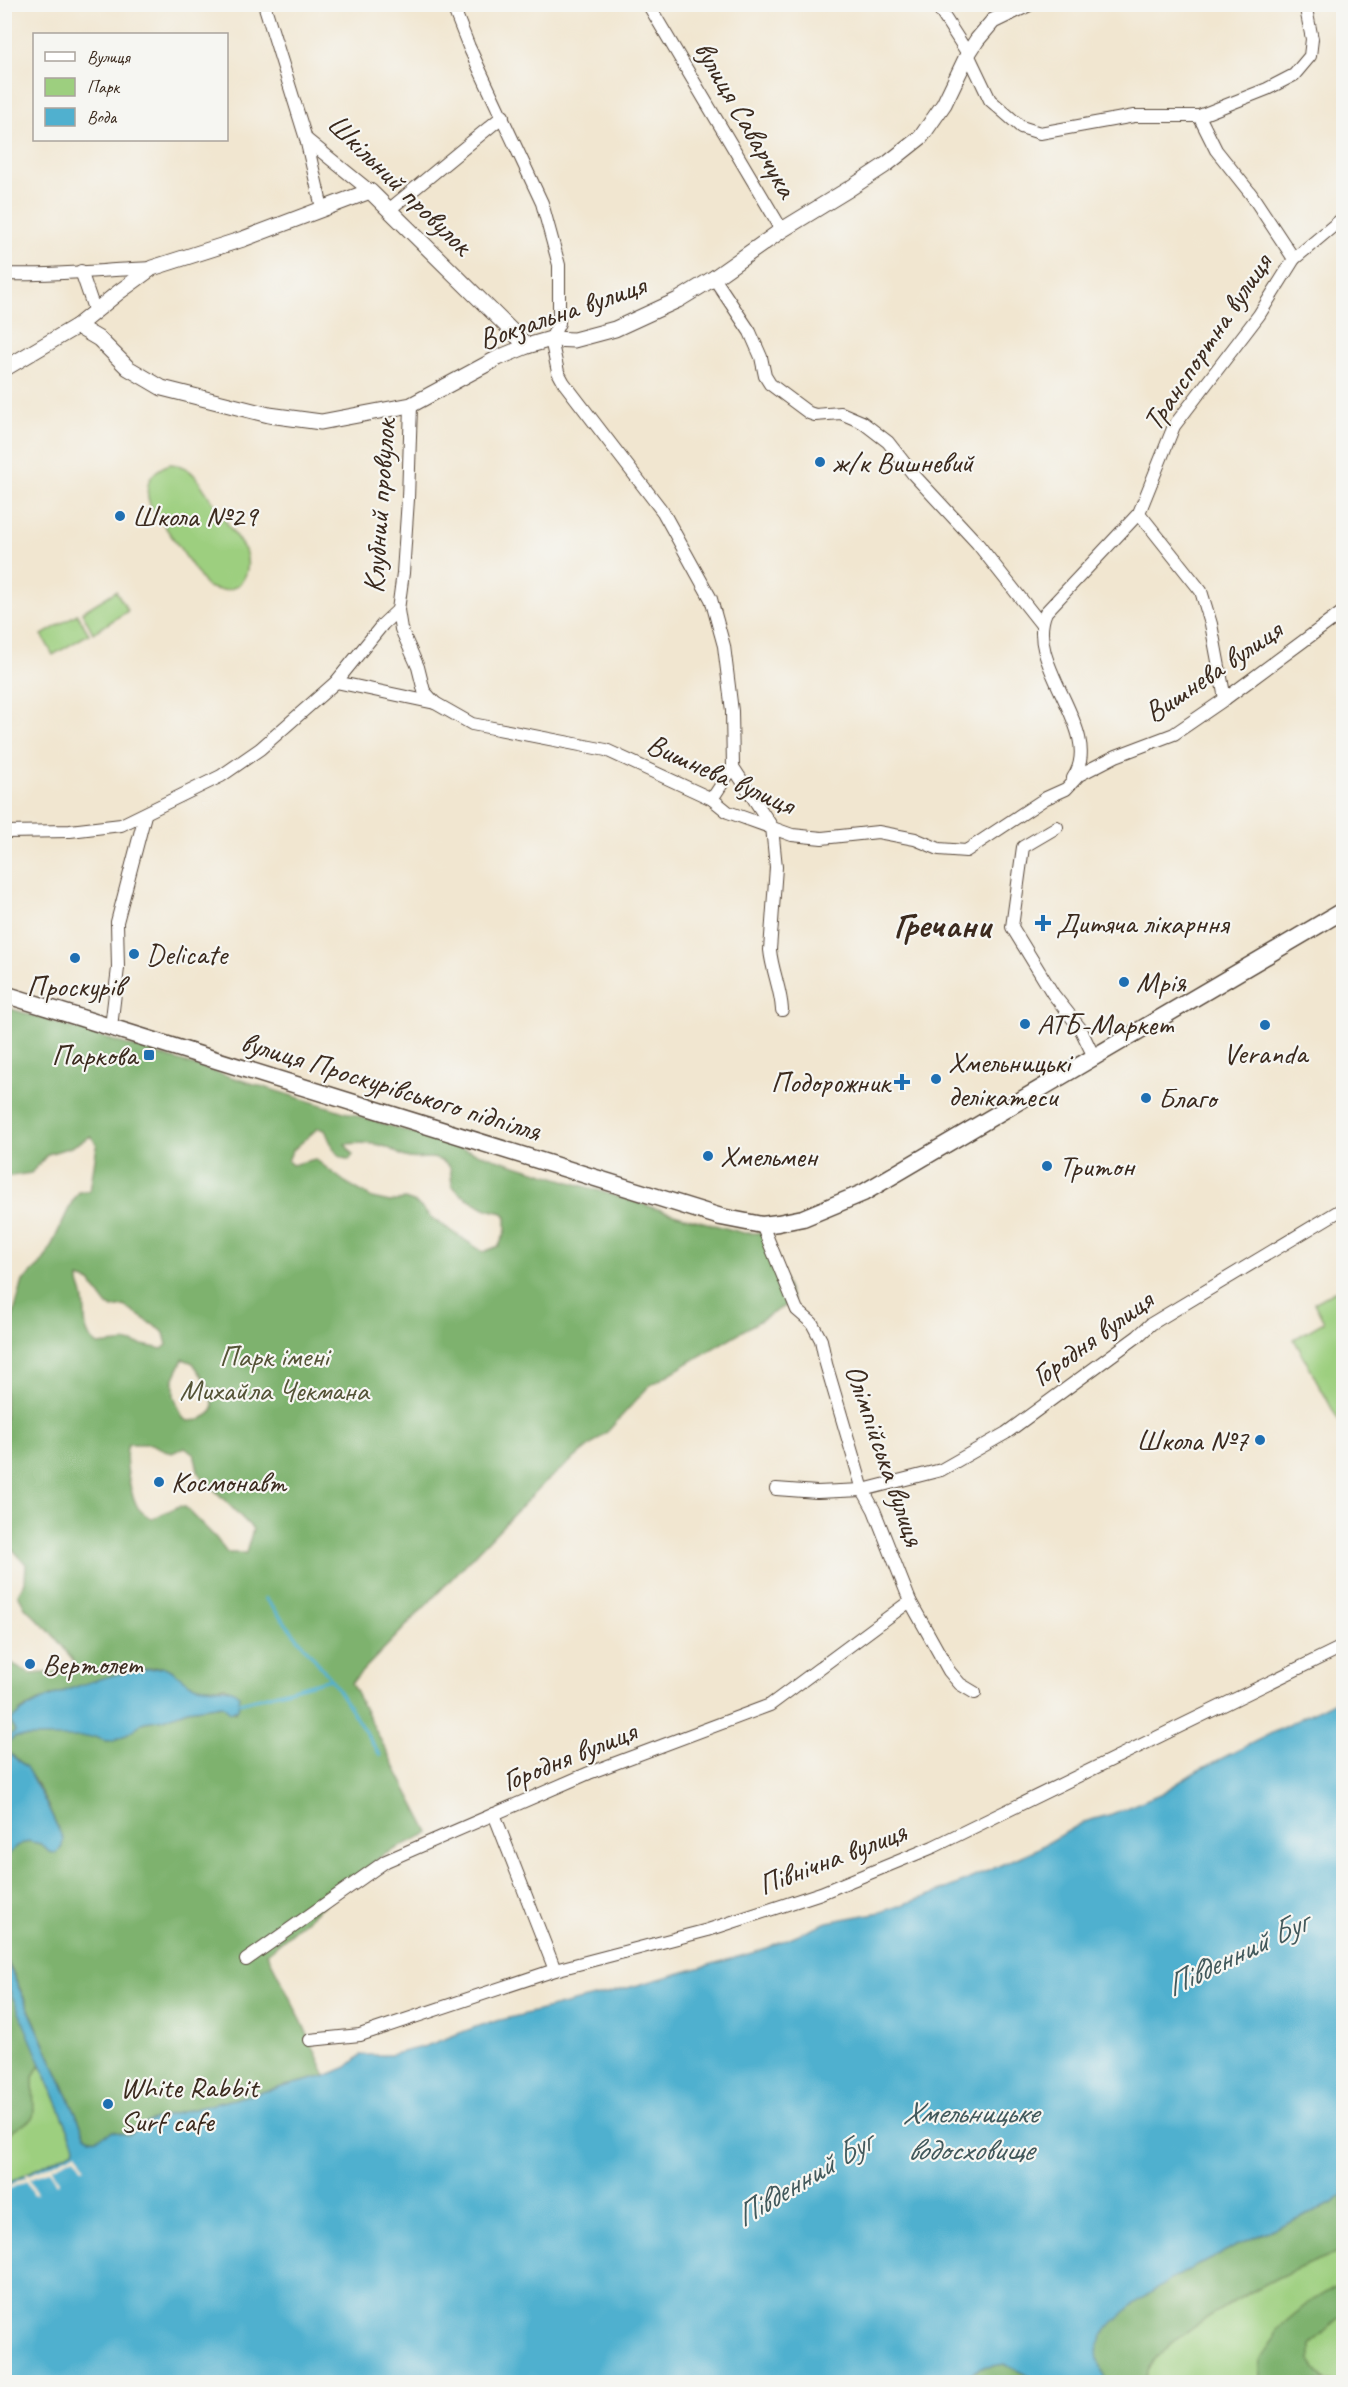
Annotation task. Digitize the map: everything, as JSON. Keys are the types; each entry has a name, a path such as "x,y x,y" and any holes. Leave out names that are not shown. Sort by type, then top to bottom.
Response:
{"main road":[{"path":"762,1225 803,1218 863,1193 1344,910"},
{"name":"вулиця Проскурівського підпілля","path":"4,994 722,1217 762,1225"}],"street":[{"name":"Шкільний провулок","path":"264,4 306,139 390,209 527,346"},
{"path":"452,4 469,46 542,203 559,266 559,323 551,339 558,372 663,512 711,599 724,646 732,711 733,767 772,826 776,867 771,962 781,993 782,1010"},
{"name":"вулиця Саварчука","path":"648,4 782,230"},
{"path":"936,4 968,54 990,100 1021,127 1040,133 1134,116 1199,116 1267,89 1294,75 1310,56 1312,39 1305,4"},
{"name":"Вокзальна вулиця","path":"77,326 99,339 128,368 162,388 269,415 321,422 411,405 498,358 551,339 574,340 615,329 678,300 714,278 782,230 849,189 921,137 944,104 968,54 993,21 1028,4"},
{"path":"390,209 503,116"},
{"path":"1199,116 1216,150 1251,194 1294,259"},
{"path":"306,139 322,208"},
{"path":"4,274 63,274 152,268 243,239 370,191"},
{"name":"Транспортна вулиця","path":"1041,624 1046,612 1074,580 1113,543 1139,513 1174,426 1259,315 1294,259 1344,217"},
{"path":"4,369 77,326 119,291 152,268"},
{"path":"81,271 95,312"},
{"path":"714,278 750,332 770,384 809,413 815,415 841,412 862,422 888,442 977,543 1041,624 1042,641 1055,680 1074,720 1082,755 1077,773 1066,789"},
{"name":"Клубний провулок","path":"398,610 404,562 411,405"},
{"path":"1139,513 1201,591 1211,624 1225,699"},
{"path":"4,832 93,829 121,825 145,815 231,769 260,749 336,682 383,624 398,610"},
{"path":"398,610 401,629 418,666 424,691 435,703"},
{"name":"Вишнева вулиця","path":"336,682 435,703 472,724 606,750 712,799 728,812 792,835 822,838 878,832 915,839 939,849 966,851 1046,798 1066,789 1079,775 1116,756 1174,734 1343,614"},
{"path":"712,799 733,767"},
{"path":"111,1027 118,968 117,922 145,815"},
{"path":"1057,827 1023,847 1012,927 1053,994 1080,1028 1094,1057"},
{"name":"Городня вулиця","path":"776,1489 817,1492 863,1490 941,1470 1006,1433 1151,1324 1344,1208"},
{"name":"Олімпійська вулиця","path":"762,1225 797,1310 812,1323 821,1340 863,1490 874,1510 909,1601 949,1671 960,1684 975,1693"},
{"name":"Городня вулиця","path":"246,1959 386,1861 590,1773 770,1705 909,1601"},
{"name":"Північна вулиця","path":"310,2040 360,2035 555,1970 708,1930 821,1893 933,1847 1344,1646"},
{"path":"494,1814 555,1970"}],"green space":[{"path":"170,464 184,467 196,477 245,550 247,570 244,578 233,588 225,590 206,586 150,505 147,491 150,480 157,471"},
{"path":"116,591 128,611 93,633 82,612"},
{"path":"77,614 89,634 53,655 42,635"},
{"name":"Парк імені Михайла Чекмана","path":"5,1007 677,1215 744,1233 766,1233 793,1301 649,1386 608,1431 544,1483 351,1683 429,1833 383,1855 267,1953 326,2076 161,2117 146,2123 130,2135 113,2131 99,2139 87,2137 85,2134 5,1955 5,1859 16,1846 28,1841 41,1844 49,1852 58,1828 31,1775 6,1751 5,1744 15,1737 32,1736 95,1736 106,1741 122,1737 144,1722 164,1719 187,1710 223,1705 235,1712 240,1703 225,1686 200,1687 190,1684 166,1668 148,1668 90,1682 34,1703 19,1713 12,1725 15,1732 5,1740 5,1659 30,1674 73,1671 74,1661 55,1637 25,1607 18,1594 25,1582 26,1564 5,1541 5,1344 23,1281 47,1255 79,1192 90,1191 97,1145 91,1136 71,1147 48,1154 31,1173 5,1177","holes":["318,1128 325,1130 336,1152 349,1160 353,1155 345,1144 359,1143 383,1146 411,1158 437,1159 450,1167 452,1185 460,1194 486,1209 503,1213 506,1217 506,1230 499,1246 483,1252 433,1219 416,1203 405,1199 390,1202 372,1198 345,1182 315,1159 292,1165 288,1161 292,1151","79,1278 90,1282 107,1305 113,1308 124,1306 160,1329 164,1333 167,1345 162,1349 128,1342 98,1345 88,1335 86,1329","183,1359 193,1363 212,1391 213,1409 210,1414 200,1420 188,1421 183,1418 174,1396 174,1378","128,1444 151,1444 172,1453 185,1447 194,1454 199,1474 253,1529 246,1553 227,1553 216,1538 185,1507 179,1506 152,1519 141,1512 134,1500 130,1484"]},
{"path":"1343,1287 1343,1429 1294,1339 1324,1322 1314,1303"},
{"path":"4,1979 75,2145 74,2150 5,2185"},
{"path":"4,1979 42,2062 33,2076 34,2114 32,2119 5,2136"},
{"path":"1343,2195 1343,2382 1107,2382 1331,2204"},
{"path":"1343,2195 1343,2250 1279,2277 1201,2322 1162,2353 1150,2368 1146,2382 1107,2382 1098,2361 1097,2348 1109,2327 1132,2306 1164,2284 1200,2264 1331,2204"},
{"path":"1343,2282 1343,2316 1311,2345 1311,2360 1326,2382 1259,2382 1261,2358 1274,2339 1277,2329 1308,2303"},
{"path":"1004,2364 1031,2377 1026,2382 953,2382 982,2368"}],"water":[{"path":"164,1667 194,1685 224,1688 235,1692 240,1696 238,1709 230,1712 222,1705 187,1710 164,1719 144,1722 122,1737 113,1740 106,1741 95,1737 15,1737 5,1745 5,1740 15,1732 11,1721 32,1705 104,1678 132,1671"},
{"name":"Хмельницьке водосховище","path":"1343,1697 1343,2195 1331,2204 1200,2264 1164,2284 1132,2306 1109,2327 1098,2348 1098,2361 1107,2382 1035,2382 1031,2377 1004,2364 982,2368 953,2382 5,2382 5,2185 74,2150 75,2145 5,1979 4,1955 85,2134 91,2138 113,2131 128,2135 146,2123 161,2117 326,2076 347,2067 361,2055 390,2055 426,2046 481,2025 606,1994 759,1951 827,1922 881,1912 922,1898 1037,1849 1084,1822 1112,1814 1162,1793 1197,1771"},
{"path":"5,1750 26,1767 46,1803 63,1839 62,1847 56,1853 49,1852 41,1844 28,1841 16,1846 5,1859"}],"pier":[{"path":"77,2152 85,2168 82,2169 75,2157 52,2168 59,2182 57,2184 50,2170 30,2179 37,2194 34,2195 27,2181 5,2191 5,2187 26,2177 26,2173 29,2175"}],"waterway":[{"path":"265,1598 331,1679"},
{"path":"240,1703 331,1679 380,1755"}],"place":[{"name":"ж/к Вишневий","path":"820,462"},
{"name":"Школа №29","path":"120,516"},
{"name":"Дитяча лікарння","path":"1043,923"},
{"name":"Delicate","path":"134,954"},
{"name":"Проскурів","path":"75,958"},
{"name":"Мрія","path":"1124,982"},
{"name":"АТБ-Маркет","path":"1025,1024"},
{"name":"Veranda","path":"1265,1025"},
{"name":"Паркова","path":"149,1055"},
{"name":"Хмельницькі делікатеси","path":"936,1079"},
{"name":"Подорожник","path":"902,1082"},
{"name":"Благо","path":"1146,1098"},
{"name":"Хмельмен","path":"708,1156"},
{"name":"Тритон","path":"1047,1166"},
{"name":"Школа №7","path":"1260,1440"},
{"name":"Космонавт","path":"159,1482"},
{"name":"Вертолет","path":"30,1664"},
{"name":"White Rabbit Surf cafe","path":"108,2104"}],"district":[{"name":"Гречани","path":"942,925"}],"water label":[{"name":"Південний Буг","path":"1236,1954"},
{"name":"Південний Буг","path":"803,2179"}]}
